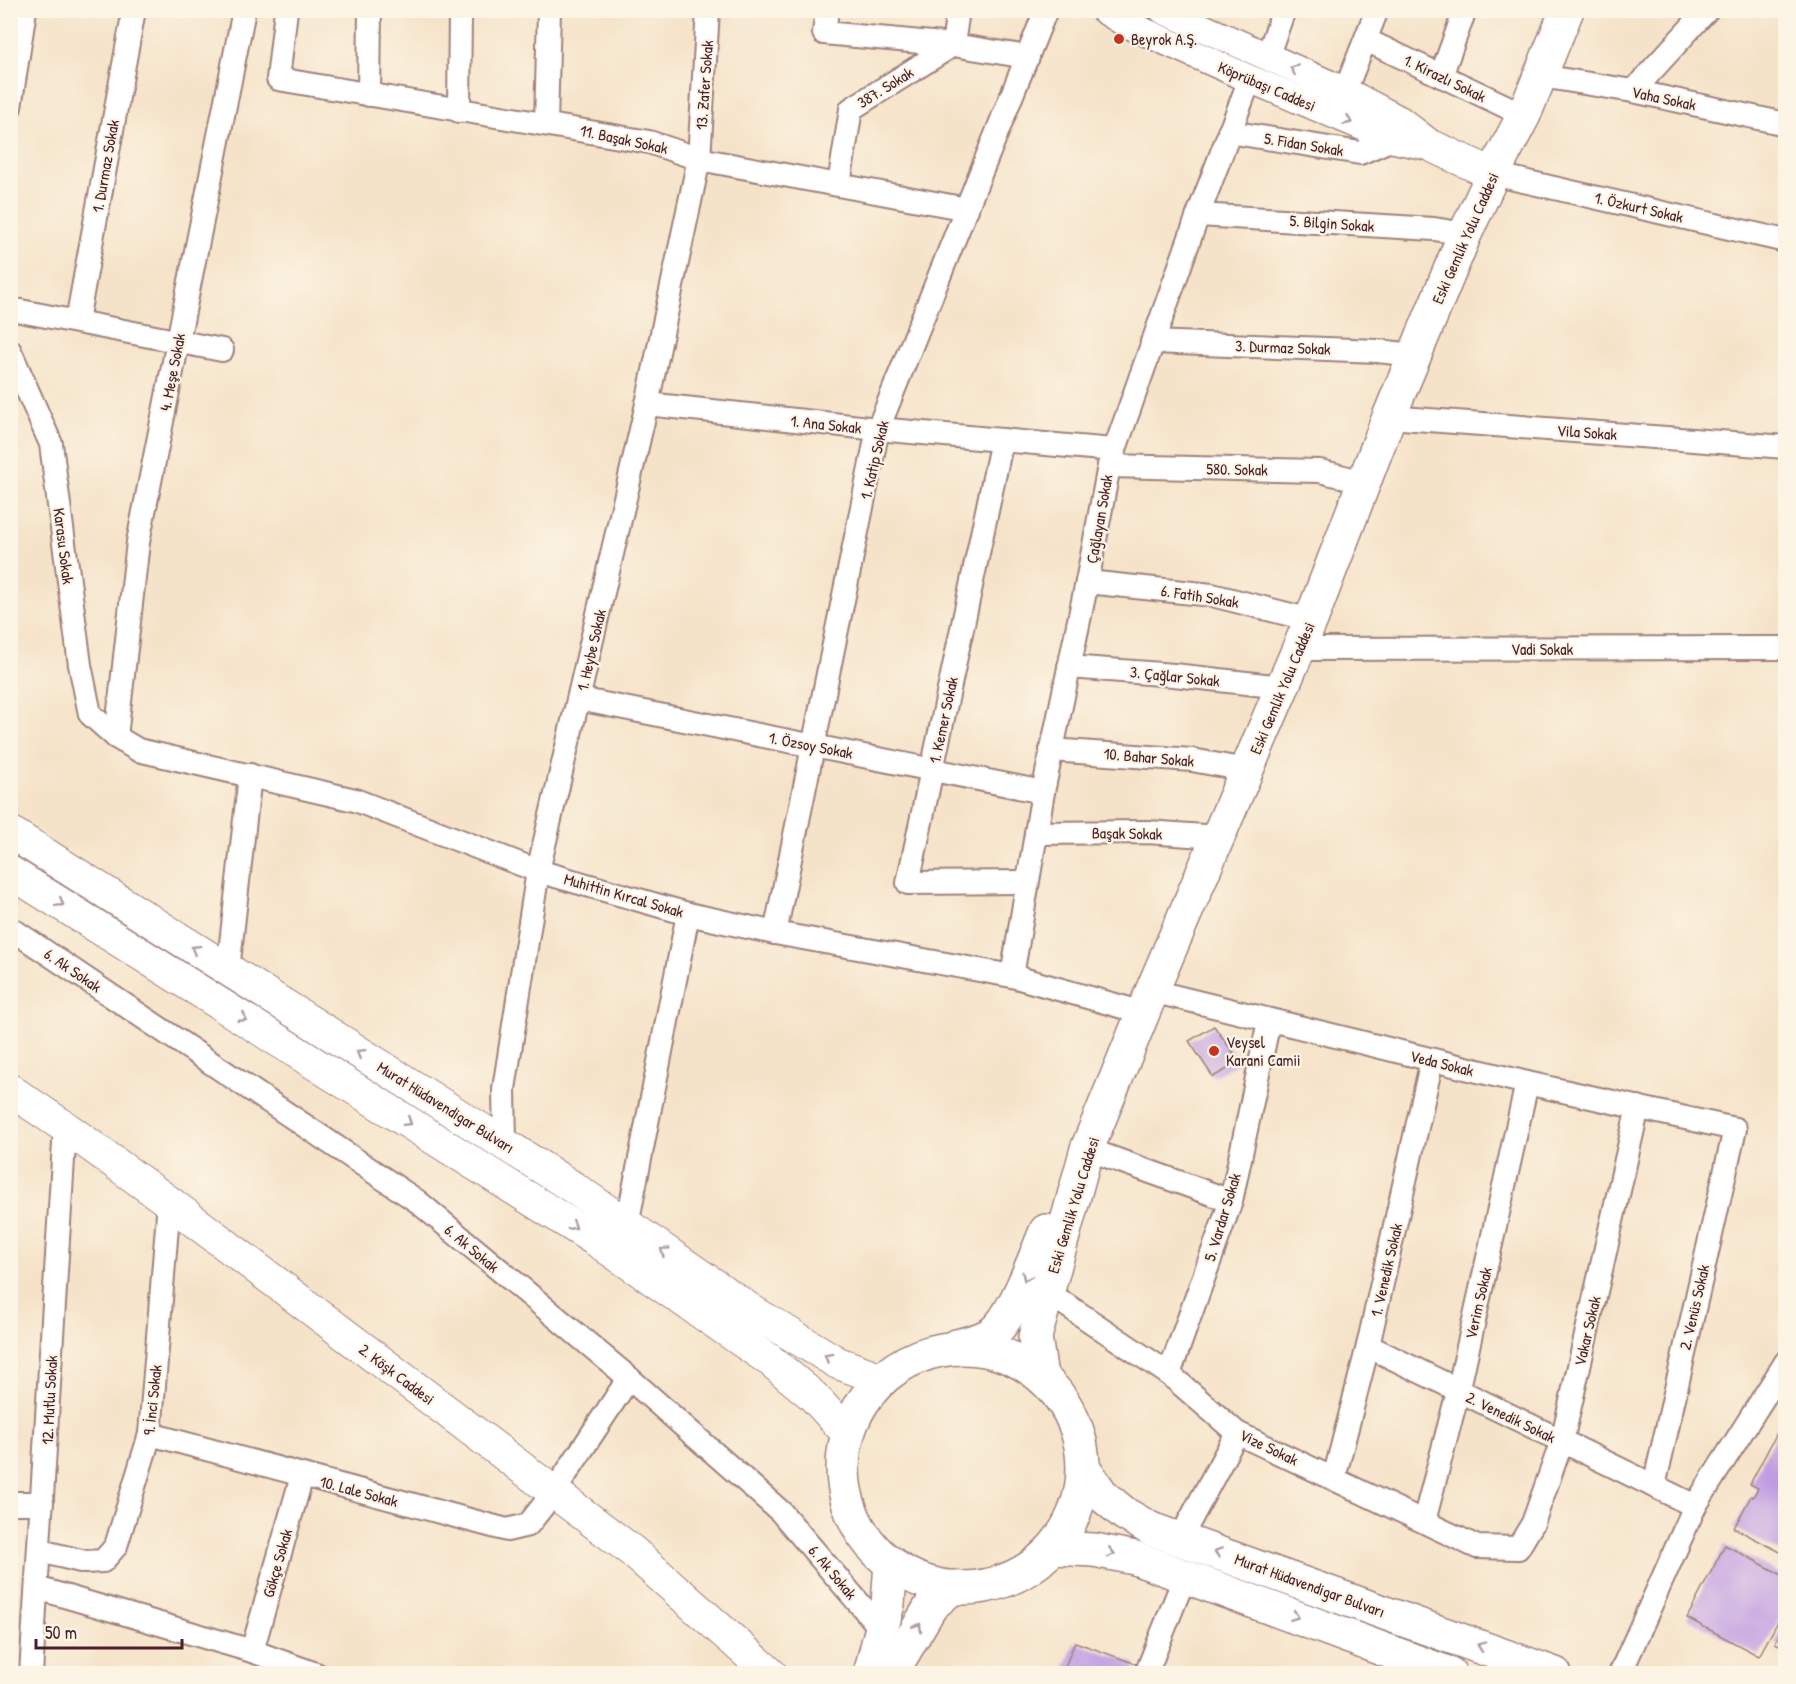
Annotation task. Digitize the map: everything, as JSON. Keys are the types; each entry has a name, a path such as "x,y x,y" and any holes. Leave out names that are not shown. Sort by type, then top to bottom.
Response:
{"main road":[{"name":"Eski Gemlik Yolu Caddesi","path":"1041,1376 1035,1337 1088,1149 1148,1002 1311,620 1389,417 1465,234 1524,115 1568,10"},
{"name":"Köprübaşı Caddesi","path":"1436,148 1493,174"},
{"name":"Murat Hüdavendigar Bulvarı","path":"10,832 505,1145 752,1311 838,1363 882,1379"},
{"name":"Murat Hüdavendigar Bulvarı","path":"10,872 597,1241 771,1361 813,1396 849,1434"},
{"name":"2. Köşk Caddesi","path":"10,1090 65,1126 169,1202 632,1551 771,1674"},
{"path":"944,1349 979,1349 1012,1358 1041,1376 1065,1402 1079,1434 1084,1468 1080,1502 1065,1534 1053,1548 1040,1562 1008,1580 972,1589 935,1586 900,1572 872,1548 852,1516 843,1480 845,1443 858,1408 882,1379 911,1360 944,1349 981,1339 995,1331 1012,1307 1051,1221 1088,1149"},
{"name":"Murat Hüdavendigar Bulvarı","path":"1084,1468 1103,1496 1125,1514 1151,1529 1555,1674"},
{"name":"Murat Hüdavendigar Bulvarı","path":"1053,1548 1094,1550 1135,1558 1450,1674"},
{"path":"870,1674 890,1590 891,1563"},
{"path":"891,1674 931,1606 953,1587"}],"street":[{"path":"11,100 25,10"},
{"name":"1. Durmaz Sokak","path":"77,321 134,10"},
{"name":"4. Meşe Sokak","path":"116,737 138,542 244,10"},
{"name":"11. Başak Sokak","path":"286,10 278,79 649,142 699,159 967,209"},
{"path":"369,95 370,10"},
{"path":"459,111 460,10"},
{"path":"546,123 549,10"},
{"name":"13. Zafer Sokak","path":"699,159 708,10"},
{"path":"953,45 958,10"},
{"name":"1. Katip Sokak","path":"775,933 878,429 1046,10"},
{"name":"Köprübaşı Caddesi","path":"1104,10 1127,24 1250,79 1396,129 1436,148"},
{"name":"Köprübaşı Caddesi","path":"1163,10 1345,91 1396,129"},
{"path":"1267,57 1284,10"},
{"path":"1345,91 1377,10"},
{"path":"1441,75 1465,10"},
{"path":"1633,91 1707,10"},
{"path":"825,22 1028,57"},
{"name":"1. Kirazlı Sokak","path":"1366,40 1524,115"},
{"name":"387. Sokak","path":"839,184 851,109 953,45"},
{"name":"Vaha Sokak","path":"1541,75 1633,91 1785,124"},
{"name":"Çağlayan Sokak","path":"1012,976 1051,750 1088,582 1111,458 1198,215 1250,79"},
{"name":"5. Fidan Sokak","path":"1229,132 1360,153 1396,129"},
{"name":"1. Heybe Sokak","path":"505,1145 504,1089 538,871 647,404 699,159"},
{"name":"1. Özkurt Sokak","path":"1493,174 1785,241"},
{"name":"5. Bilgin Sokak","path":"1198,215 1434,229 1465,234"},
{"path":"10,309 222,350"},
{"name":"3. Durmaz Sokak","path":"1152,342 1378,351 1414,356"},
{"name":"Karasu Sokak","path":"10,351 51,444 80,665 90,714 116,737"},
{"name":"1. Ana Sokak","path":"647,404 1002,440 1111,458"},
{"name":"Vila Sokak","path":"1389,417 1785,447"},
{"name":"1. Kemer Sokak","path":"1002,440 908,883 1027,882"},
{"name":"580. Sokak","path":"1111,458 1320,471 1364,482"},
{"name":"6. Fatih Sokak","path":"1088,582 1212,596 1311,620"},
{"name":"Vadi Sokak","path":"1298,649 1785,648"},
{"name":"3. Çağlar Sokak","path":"1069,667 1174,675 1282,687"},
{"name":"1. Özsoy Sokak","path":"579,699 1043,792"},
{"name":"Muhittin Kırcal Sokak","path":"116,737 138,750 355,800 538,871 688,914 775,933 1148,1002"},
{"name":"10. Bahar Sokak","path":"1051,750 1192,760 1246,770"},
{"path":"228,969 250,775"},
{"name":"Başak Sokak","path":"1036,833 1147,832 1218,837"},
{"path":"627,1225 688,914"},
{"name":"6. Ak Sokak","path":"10,928 417,1201 629,1378 781,1512 882,1630"},
{"name":"Veda Sokak","path":"1148,1002 1269,1021 1527,1083 1735,1129"},
{"name":"5. Vardar Sokak","path":"1168,1374 1231,1201 1269,1021"},
{"name":"1. Venedik Sokak","path":"1334,1478 1368,1346 1432,1060"},
{"name":"Verim Sokak","path":"1424,1521 1458,1392 1527,1083"},
{"name":"Vakar Sokak","path":"1518,1548 1533,1523 1562,1442 1638,1107"},
{"name":"12. Mutlu Sokak","path":"31,1674 65,1126"},
{"name":"2. Venüs Sokak","path":"1654,1486 1735,1129"},
{"path":"1088,1149 1231,1201"},
{"name":"9. İnci Sokak","path":"40,1551 85,1562 103,1561 116,1546 150,1434 169,1202"},
{"name":"Vize Sokak","path":"1047,1292 1168,1374 1237,1433 1477,1547 1518,1548"},
{"name":"2. Venedik Sokak","path":"1368,1346 1695,1506"},
{"path":"1620,1674 1695,1506 1785,1362"},
{"name":"10. Lale Sokak","path":"150,1434 507,1530 528,1525 554,1492 629,1378"},
{"path":"1180,1539 1237,1433"},
{"name":"Gökçe Sokak","path":"252,1651 302,1476"},
{"path":"10,1503 42,1503"},
{"path":"1146,1674 1185,1576"},
{"path":"38,1588 252,1651 316,1674"}],"building":[{"name":"Veysel Karani Camii","path":"1214,1026 1240,1062 1213,1077 1189,1041"},
{"path":"1786,1416 1786,1555 1734,1528 1751,1496 1753,1497 1758,1488 1750,1484"},
{"path":"1725,1545 1786,1577 1786,1607 1759,1656 1687,1618"},
{"path":"1786,1623 1786,1648 1775,1643"},
{"path":"1075,1642 1136,1664 1132,1674 1062,1674"}],"place":[{"name":"Beyrok A.Ş.","path":"1119,39"},
{"name":"Veysel Karani Camii","path":"1214,1051"}]}
